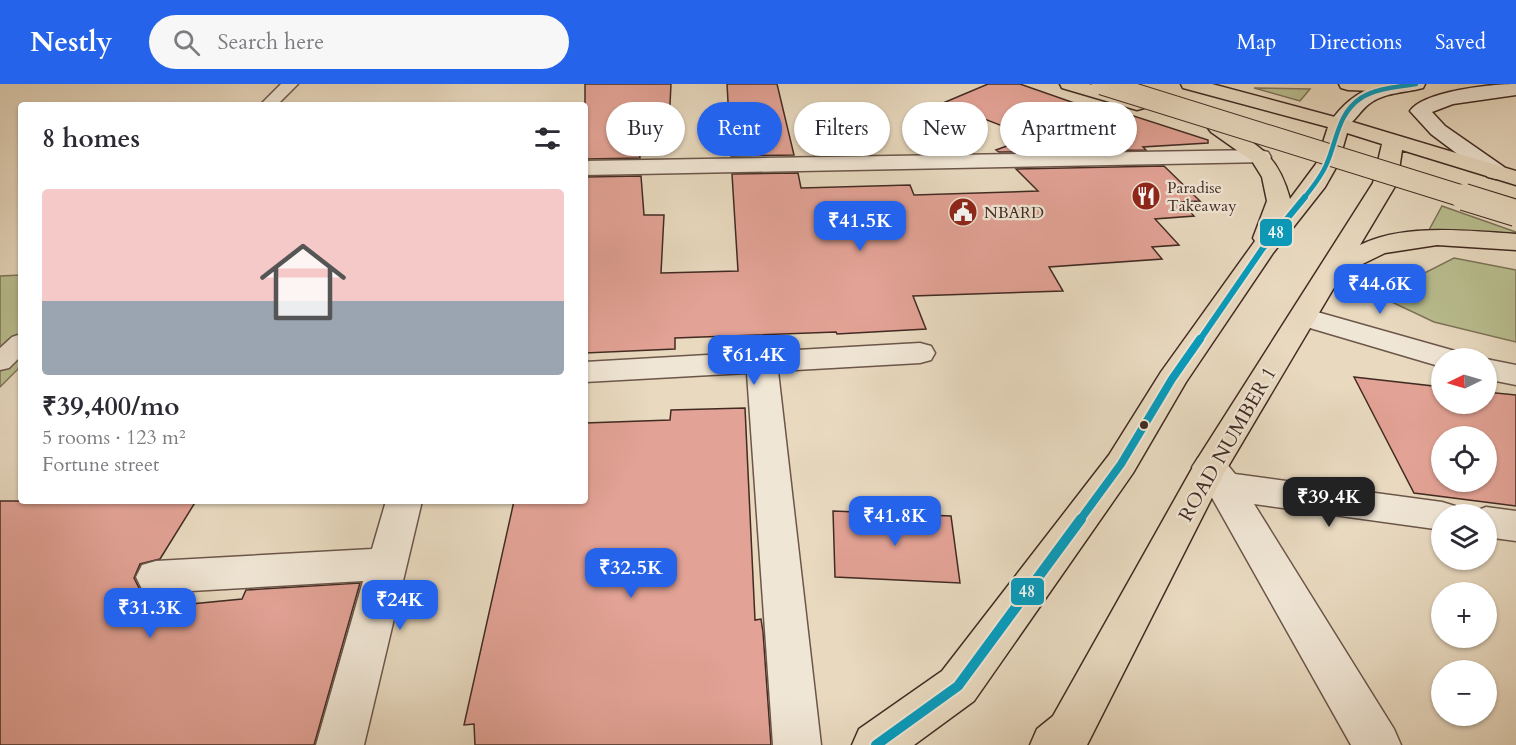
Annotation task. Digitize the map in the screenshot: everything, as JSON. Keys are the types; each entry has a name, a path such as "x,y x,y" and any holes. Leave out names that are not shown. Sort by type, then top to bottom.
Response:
{"main road":[{"path":"1069,84 1516,221"},
{"path":"1102,84 1516,213"},
{"path":"1136,84 1516,202"},
{"path":"1190,84 1339,124 1506,175"},
{"path":"1348,84 1408,85"},
{"path":"876,745 958,686 1121,464 1172,379 1263,248 1312,187 1327,164 1339,124"},
{"path":"1218,128 1260,157 1273,177 1279,201 1263,248"},
{"name":"ROAD NUMBER 1","path":"1054,745 1069,732 1217,476 1303,317 1386,183 1393,140"},
{"path":"1331,270 1378,246 1437,237 1516,242"}],"street":[{"path":"1339,124 1361,98 1372,93 1408,85"},
{"path":"1506,175 1438,130 1420,111 1425,106 1455,98 1516,89"},
{"path":"588,168 826,172 941,162 1260,157"},
{"path":"941,162 951,184"},
{"path":"1303,317 1431,354"},
{"path":"588,372 920,353"},
{"path":"762,361 797,745"},
{"path":"1497,371 1516,375"},
{"path":"1217,476 1431,514"},
{"path":"1217,476 1377,745"},
{"path":"340,745 403,504"},
{"path":"1497,523 1516,526"},
{"path":"156,577 387,564"}],"lane":[{"path":"271,102 290,84"},
{"path":"0,362 18,345"}],"green space":[{"path":"1254,88 1310,89 1300,101"},
{"path":"1442,206 1516,232 1516,234 1429,230"},
{"path":"1454,258 1516,270 1516,342 1434,322 1379,296"},
{"path":"18,275 18,369 0,387 0,276"}],"building":[{"path":"585,84 671,84 670,102 606,102 606,156 640,156 640,158 588,159 588,102 585,102"},
{"path":"727,84 777,84 781,102 728,102"},
{"path":"988,84 1020,84 1071,102 1000,102 1000,125 988,120 988,102 945,102"},
{"path":"782,105 794,155 782,155"},
{"path":"1137,117 1208,140 1208,143 1143,147 1146,150 1137,150"},
{"path":"1164,166 1200,201 1181,202 1194,216 1155,219 1179,245 1152,247 1162,259 1049,267 1063,291 913,296 926,329 837,334 836,332 675,338 675,349 588,353 588,177 641,176 644,215 664,215 661,273 738,271 732,174 798,173 801,188 910,185 914,195 1038,191 1016,169"},
{"path":"1354,377 1431,386 1431,414 1497,414 1497,393 1516,395 1516,506 1414,493"},
{"path":"745,408 755,620 761,619 763,632 771,745 475,745 474,724 464,725 513,504 588,504 588,423 670,420 671,410"},
{"path":"0,501 18,501 18,504 194,504 160,559 140,564 134,578 140,590 128,610 242,599 246,590 360,583 314,745 0,745"},
{"path":"833,511 951,516 960,583 835,577"}],"transit line":[{"name":"48","path":"876,745 958,686 1121,464 1172,379 1263,248 1313,187 1327,164 1339,124 1353,106 1361,98 1372,93 1416,84"}],"place":[{"name":"Paradise Takeaway","path":"1146,196"},
{"name":"NBARD","path":"963,212"}]}
